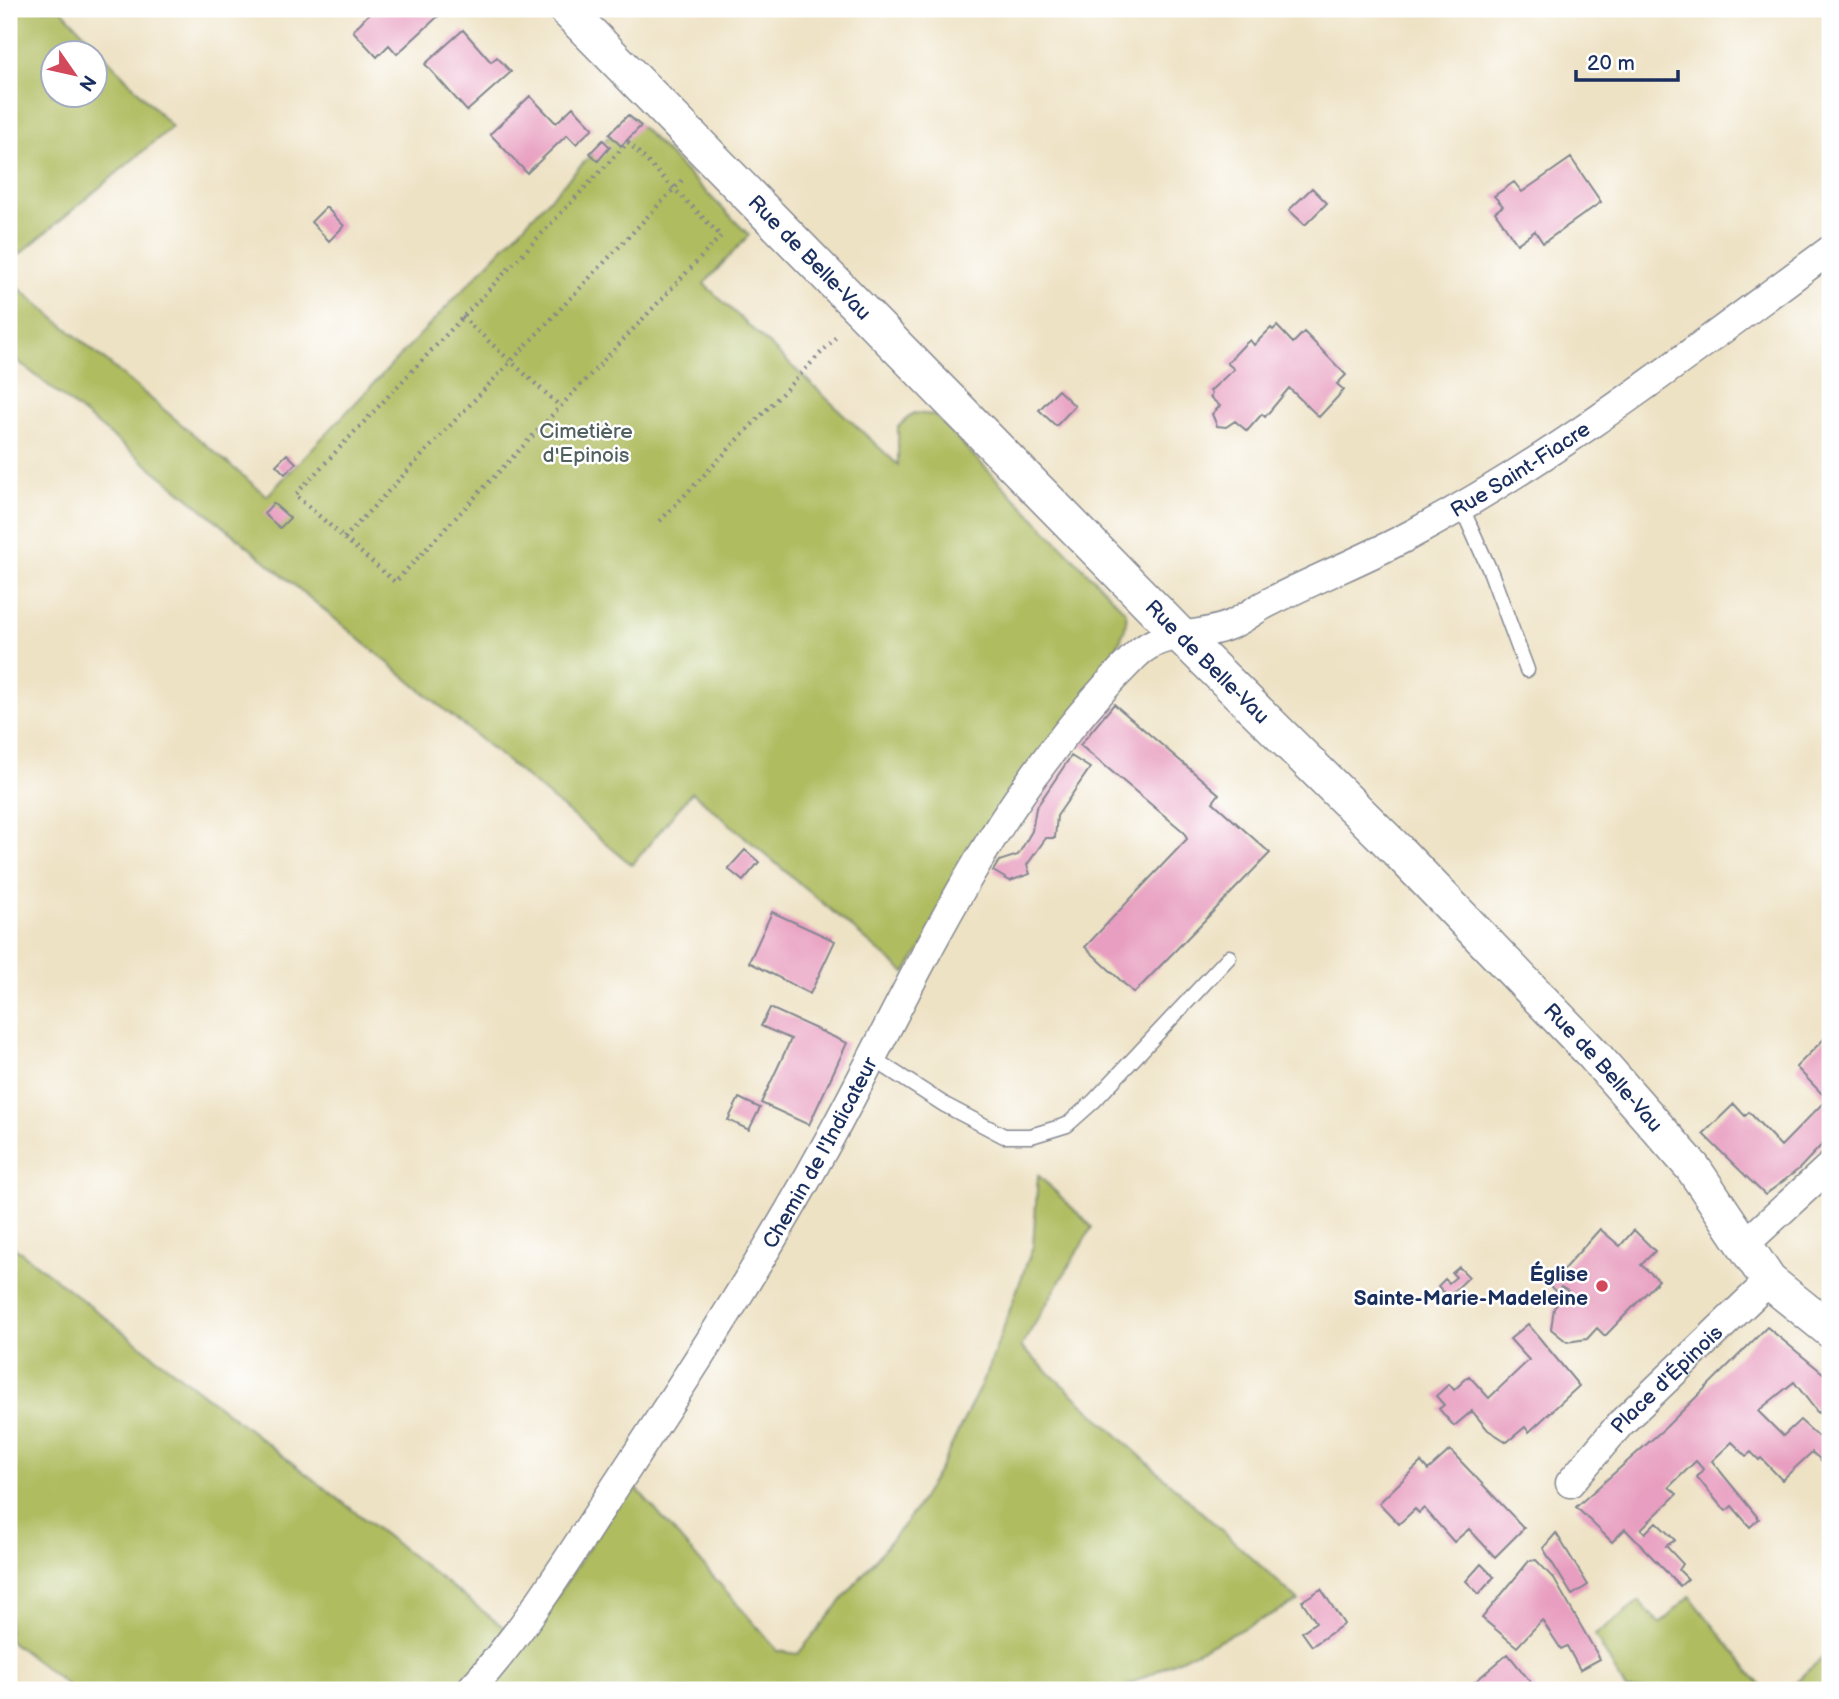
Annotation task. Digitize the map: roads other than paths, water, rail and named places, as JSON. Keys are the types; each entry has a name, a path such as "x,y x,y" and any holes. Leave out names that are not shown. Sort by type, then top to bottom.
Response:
{"street":[{"name":"Rue de Belle-Vau","path":"566,9 1181,636 1398,851 1593,1054 1693,1168 1769,1281 1830,1330"},
{"name":"Rue Saint-Fiacre","path":"1181,636 1229,626 1264,605 1392,544 1461,506 1588,426 1830,250"},
{"name":"Chemin de l'Indicateur","path":"470,1690 536,1606 750,1278 799,1196 955,896 1005,814 1069,731 1134,657 1155,639 1181,636"},
{"path":"1743,1246 1830,1166"},
{"name":"Place d'Épinois","path":"1570,1483 1620,1424 1769,1281"}],"lane":[{"path":"1461,506 1491,573 1527,670"},
{"path":"872,1058 945,1105 1004,1136 1031,1136 1067,1125 1085,1109 1229,957"}],"place":[{"name":"Église Sainte-Marie-Madeleine","path":"1602,1286"}],"park label":[{"name":"Cimetière d'Epinois","path":"586,443"}]}
